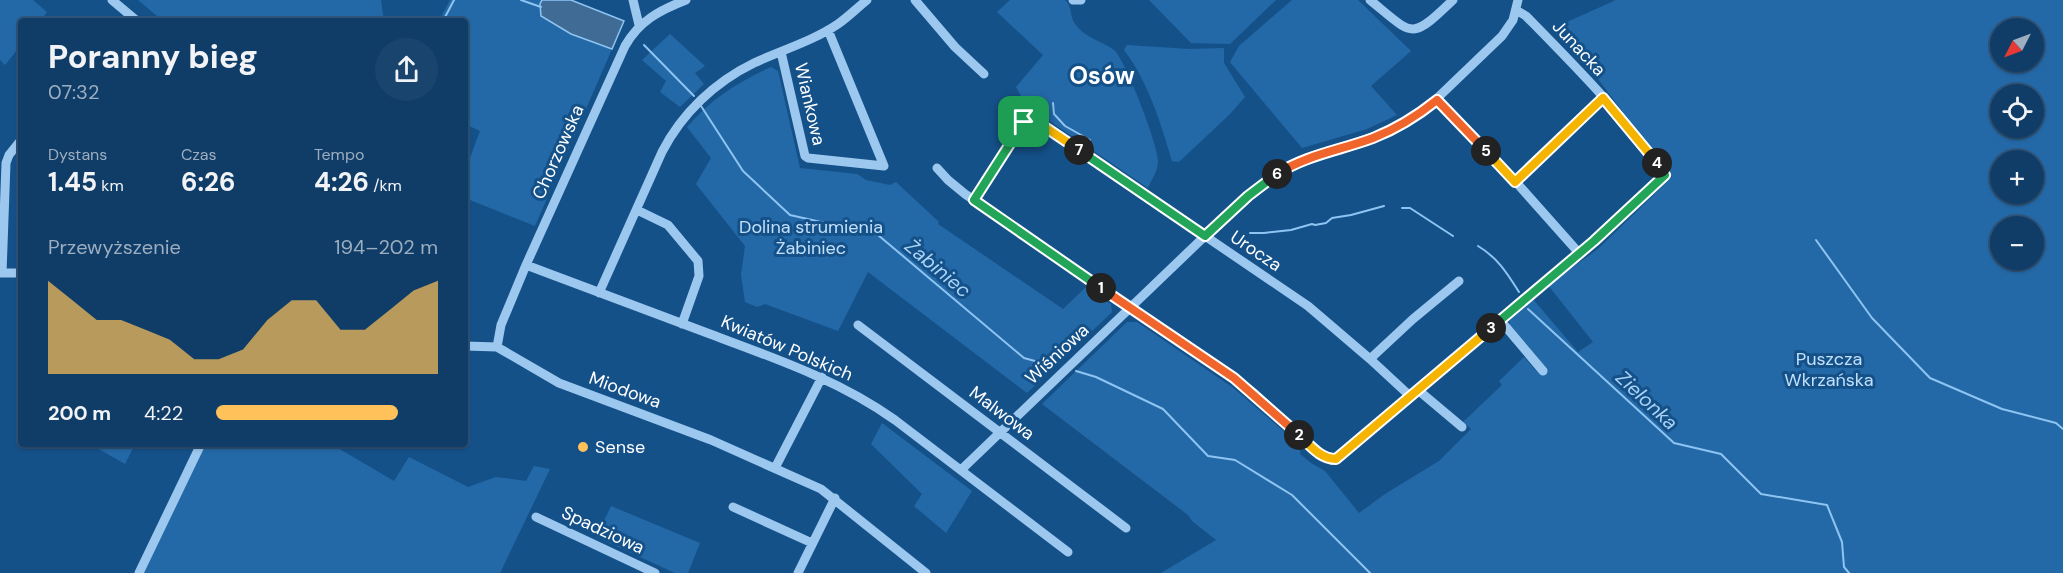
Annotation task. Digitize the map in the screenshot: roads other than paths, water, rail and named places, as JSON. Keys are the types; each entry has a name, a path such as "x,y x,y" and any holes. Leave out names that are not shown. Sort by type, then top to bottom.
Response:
{"street":[{"path":"112,0 133,18"},
{"path":"633,0 639,25"},
{"name":"Chorzowska","path":"497,347 501,325 526,265 622,51 639,25 657,12 686,0"},
{"path":"599,293 666,144 689,112 712,89 727,79 828,30 867,0"},
{"path":"915,0 955,48 984,74"},
{"path":"1370,0 1399,24 1411,29 1425,26 1453,0"},
{"path":"1516,10 1518,0"},
{"name":"Junacka","path":"1516,10 1526,16 1603,98 1651,154 1665,175 1579,253"},
{"name":"Wiśniowa","path":"961,470 1248,196 1282,171 1306,159 1373,138 1395,128 1437,100 1502,36 1510,25 1516,10"},
{"path":"828,30 889,177"},
{"name":"Wiankowa","path":"781,52 805,156 884,166"},
{"path":"1515,182 1603,98"},
{"path":"937,168 948,180 974,200 1239,381 1321,455 1331,459 1341,456 1579,253 1437,100"},
{"name":"Urocza","path":"974,200 1024,122 1036,121 1308,306 1370,359 1462,427"},
{"path":"18,144 6,163 1,273 18,273"},
{"path":"637,210 668,225 698,261 699,276 682,324"},
{"name":"Kwiatów Polskich","path":"526,265 822,377 878,408 1068,552"},
{"path":"1370,359 1459,281"},
{"path":"1500,320 1543,371"},
{"name":"Malwowa","path":"858,325 1126,528"},
{"name":"Miodowa","path":"468,346 497,347 559,383 705,438 823,490 926,573"},
{"path":"775,468 822,377"},
{"path":"139,573 200,447"},
{"path":"798,573 835,498"},
{"path":"733,507 812,543"},
{"name":"Spadziowa","path":"536,518 655,573"}],"waterway":[{"name":"Żabiniec","path":"445,18 454,0"},
{"name":"Żabiniec","path":"521,0 541,7"},
{"name":"Żabiniec","path":"644,45 694,96"},
{"path":"1053,103 1054,114 1065,126 1090,140"},
{"name":"Żabiniec","path":"701,106 743,171 790,215 878,235 1024,358 1053,366"},
{"name":"Zielonka","path":"1250,233 1291,230 1326,223 1332,218 1384,206"},
{"name":"Zielonka","path":"1402,208 1410,208 1453,236"},
{"path":"1816,240 1872,318 1930,378 2002,409 2056,423 2063,429"},
{"name":"Zielonka","path":"1478,246 1497,261 1519,292"},
{"name":"Zielonka","path":"1528,309 1674,443 1721,454 1761,494 1827,505 1842,542 1844,567 1849,573"},
{"name":"Żabiniec","path":"1076,371 1096,377 1163,409 1208,456 1235,460 1292,495 1370,573"}],"place":[{"name":"Sense","path":"583,447"}],"district":[{"name":"Osów","path":"1102,75"}],"park label":[{"name":"Dolina strumienia Żabiniec","path":"811,237"},
{"name":"Puszcza Wkrzańska","path":"1829,370"}]}
